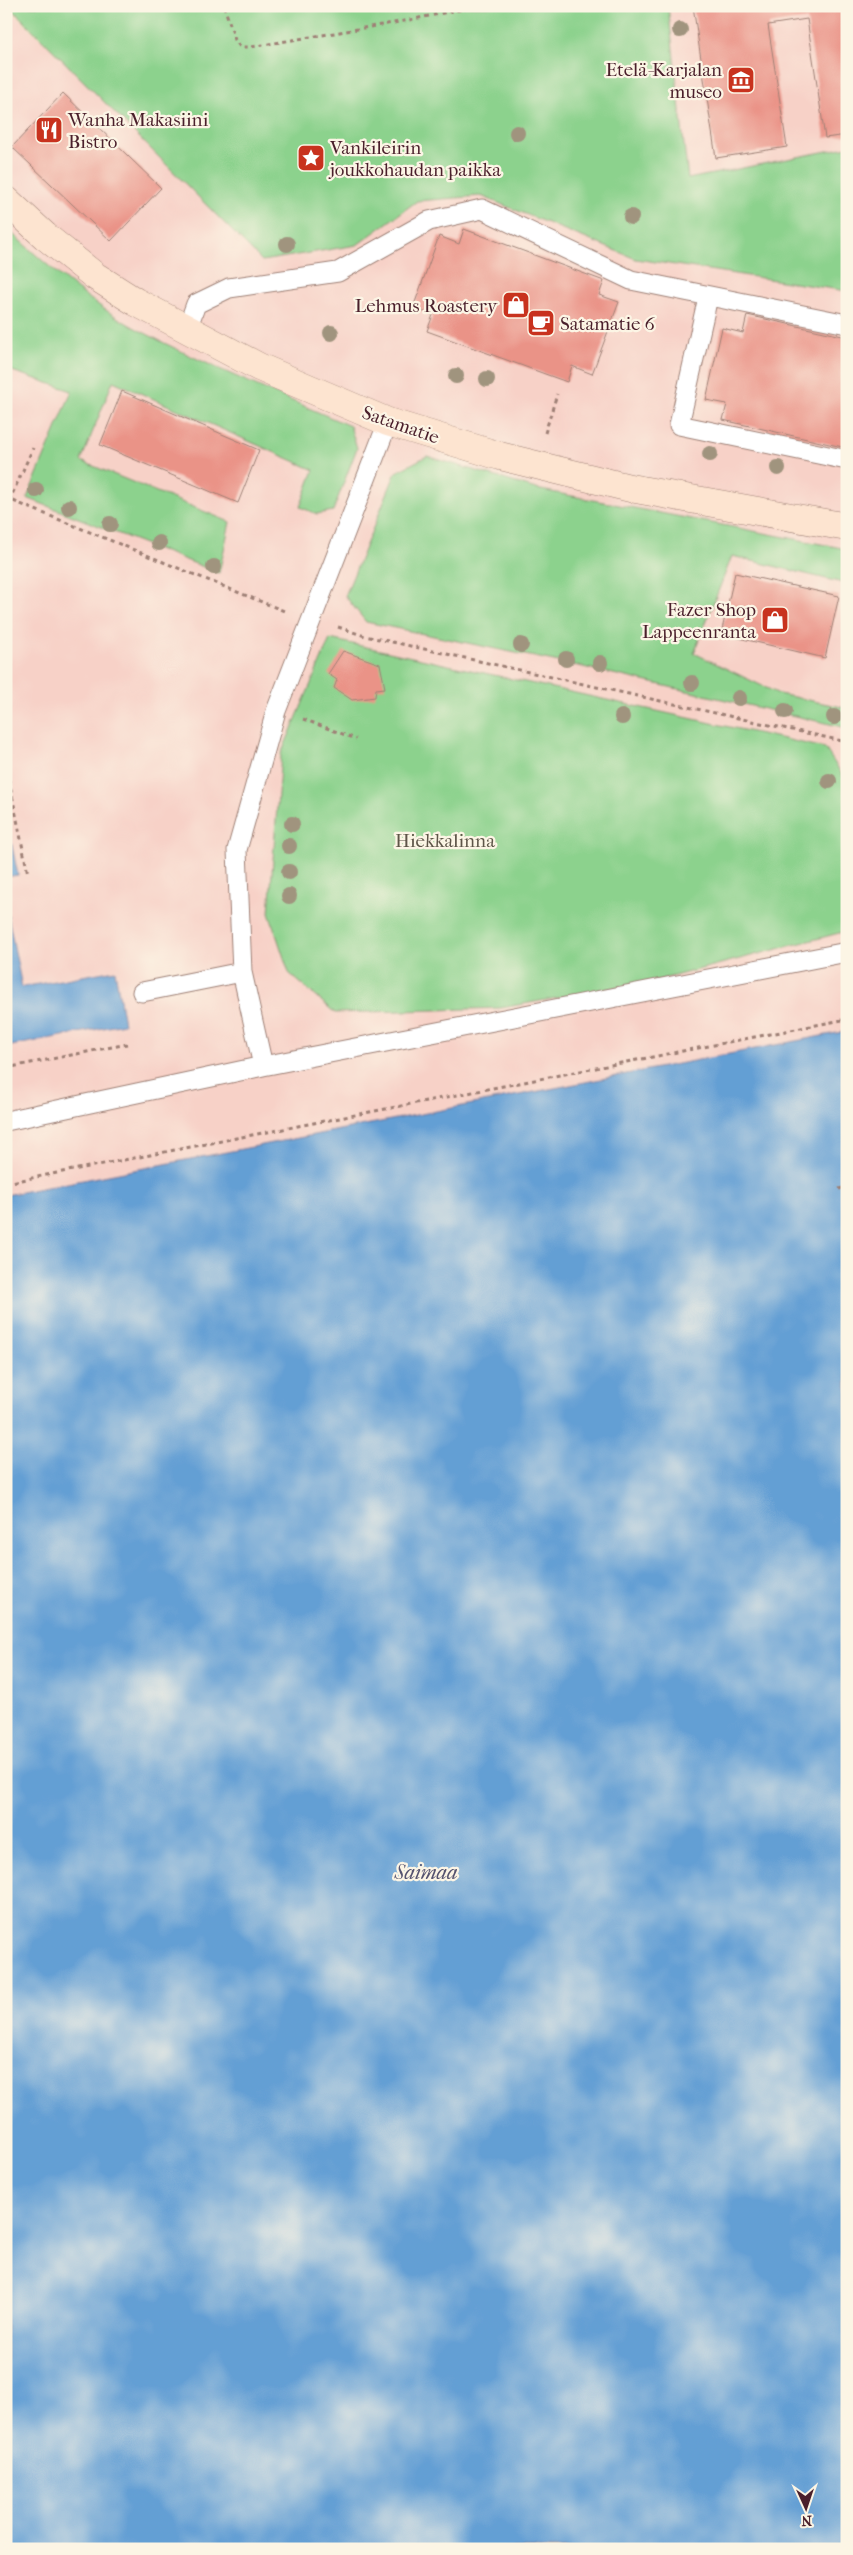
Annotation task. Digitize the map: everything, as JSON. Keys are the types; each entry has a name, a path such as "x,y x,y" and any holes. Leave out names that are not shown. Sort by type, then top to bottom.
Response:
{"street":[{"name":"Satamatie","path":"6,200 44,236 95,276 136,302 259,366 388,422 500,456 630,488 847,527"}],"lane":[{"path":"187,329 196,304 229,288 338,272 429,222 482,209 631,280 847,324"},
{"path":"708,297 679,426 847,460"},
{"path":"263,1066 242,972 237,850 276,711 388,422"},
{"path":"6,1121 263,1066 847,952"},
{"path":"142,992 242,972"}],"path":[{"path":"224,6 235,40 240,47 399,22 479,6"},
{"path":"543,441 557,394"},
{"path":"6,508 8,499 33,448"},
{"path":"8,499 280,610 312,618 365,636 847,742"},
{"path":"6,660 12,665 6,682"},
{"path":"276,711 356,739"},
{"path":"6,765 28,874"},
{"path":"6,1183 847,1019"},
{"path":"6,1068 127,1044"},
{"path":"839,1189 847,1187"}],"shaded area":[{"path":"6,6 87,84 357,245 417,201 481,196 636,259 847,291 847,1031 6,1195 6,1047 124,1024 114,970 22,987 6,906 6,877 18,875 6,817"},
{"path":"668,6 847,6 847,147 688,180"}],"green space":[{"path":"9,6 668,6 688,179 847,147 847,291 636,259 481,196 417,201 357,245 262,261"},
{"path":"6,228 86,296 121,320 191,356 350,426 357,448 333,511 317,514 300,507 314,470 113,381 81,461 230,522 219,573 27,498 72,391 6,369"},
{"path":"427,456 536,489 847,549 847,584 732,556 694,653 779,694 847,708 847,728 583,667 366,622 345,596 396,472"},
{"name":"Hiekkalinna","path":"330,639 825,748 847,782 847,931 659,980 501,1008 335,1013 289,973 269,913 281,754"}],"water":[{"path":"6,817 18,875 6,877"},
{"path":"6,906 22,987 115,970 124,1024 6,1047"},
{"name":"Saimaa","path":"847,1031 847,2549 6,2549 6,1195"}],"building":[{"name":"Etelä-Karjalan museo","path":"693,6 847,6 847,135 825,138 807,19 768,25 787,147 716,158"},
{"path":"63,93 161,188 111,241 12,147"},
{"name":"Lehmus Roastery","path":"464,229 604,281 599,295 619,302 592,374 572,366 567,382 427,331 433,315 413,308 439,236 459,244"},
{"path":"747,315 847,337 847,448 723,420 727,404 706,400 722,328 743,333"},
{"path":"122,391 259,450 238,503 100,445"},
{"path":"735,573 839,596 825,658 721,634"},
{"path":"343,651 380,664 385,688 376,689 375,697 352,700 334,688 337,680 328,674"}],"place":[{"name":"Etelä-Karjalan museo","path":"741,80"},
{"name":"Wanha Makasiini Bistro","path":"49,130"},
{"name":"Vankileirin joukkohaudan paikka","path":"311,158"},
{"name":"Lehmus Roastery","path":"516,305"},
{"name":"Satamatie 6","path":"541,323"},
{"name":"Fazer Shop Lappeenranta","path":"775,620"}]}
